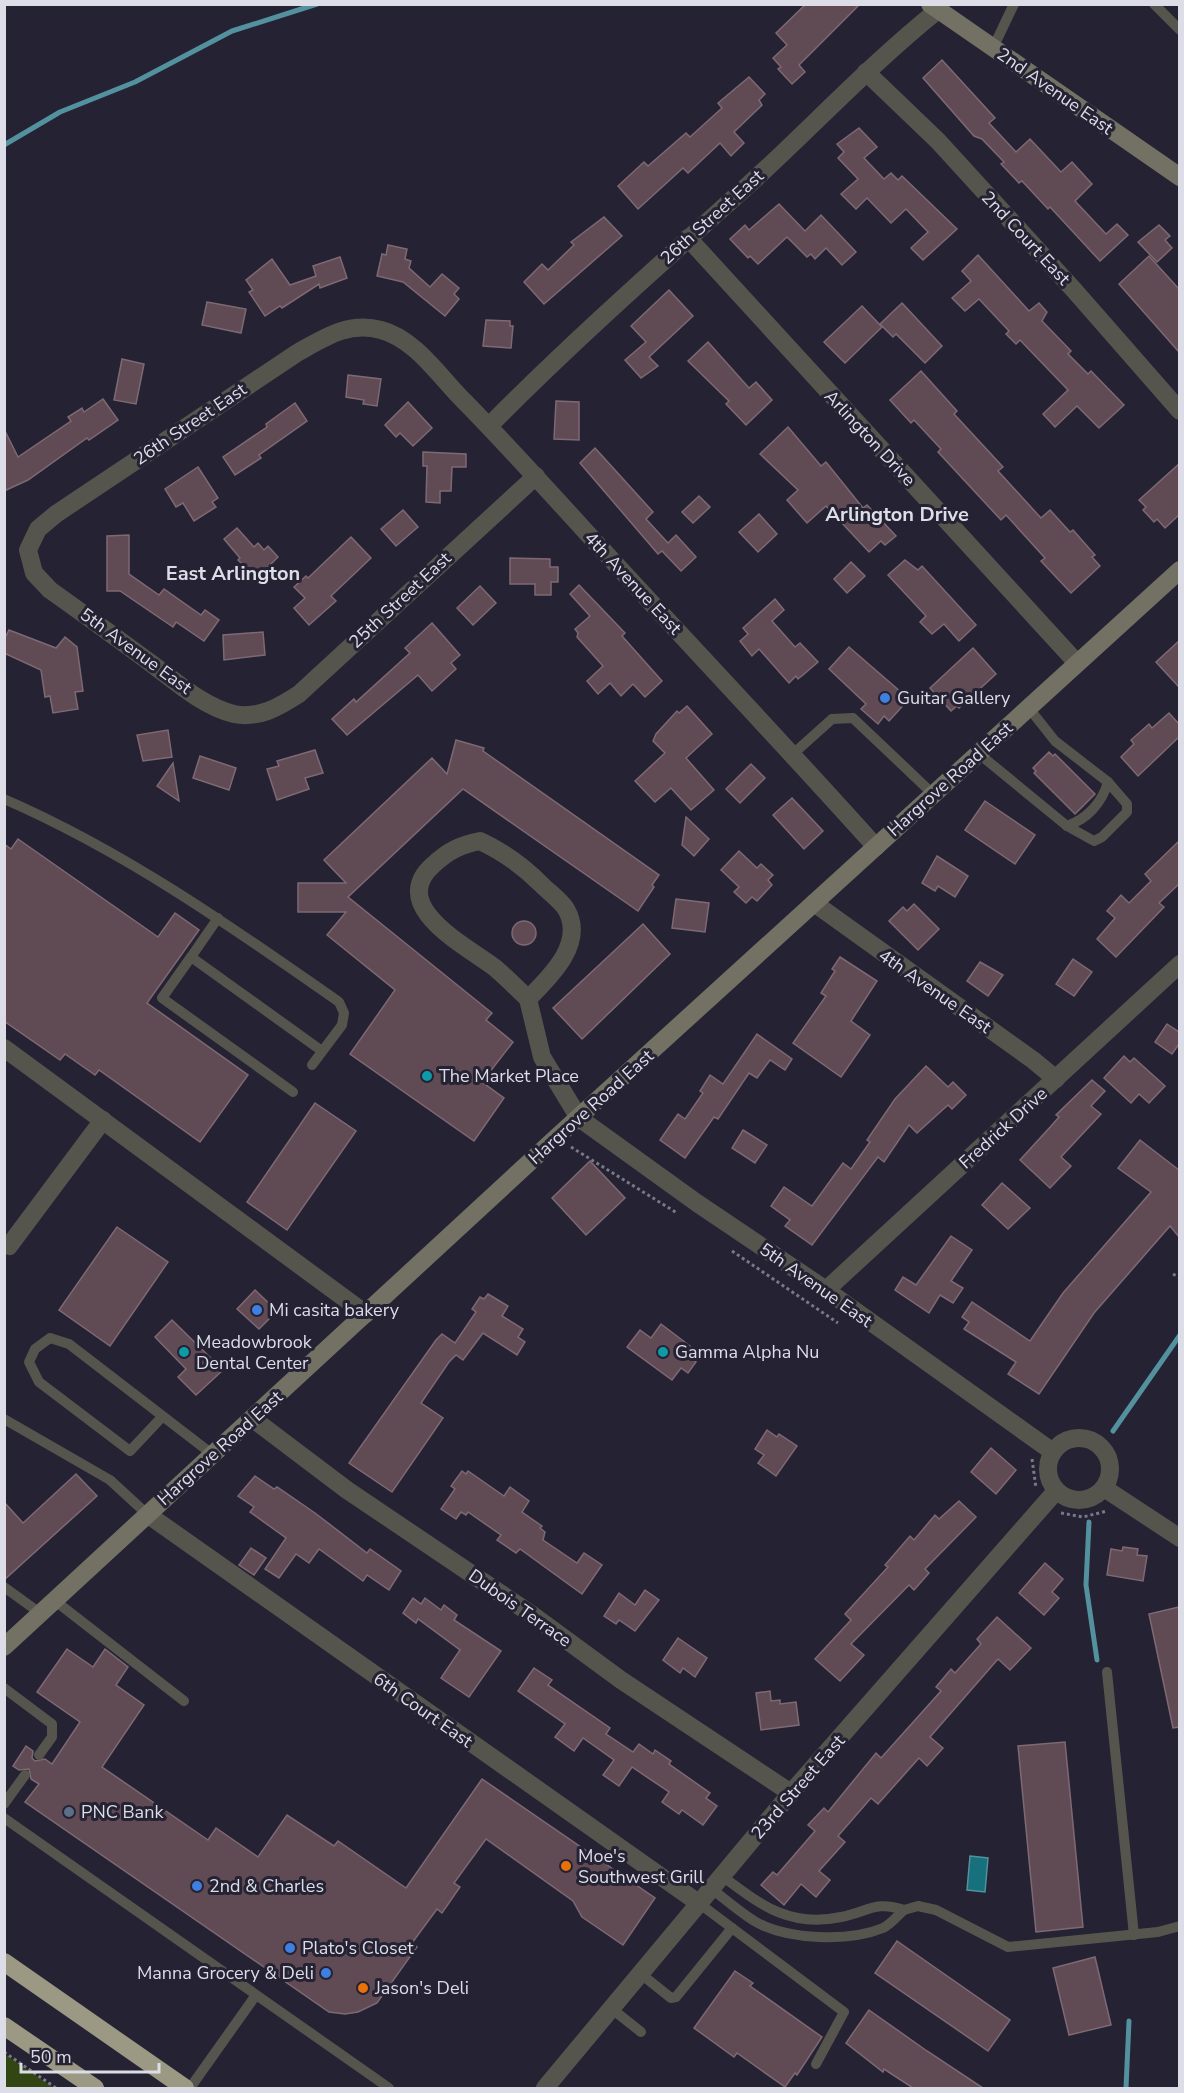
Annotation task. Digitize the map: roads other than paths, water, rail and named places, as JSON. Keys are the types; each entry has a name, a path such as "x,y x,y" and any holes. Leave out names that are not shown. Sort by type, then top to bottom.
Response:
{"highway":[{"path":"4,1962 185,2088"},
{"path":"4,2026 95,2088"}],"main road":[{"name":"2nd Avenue East","path":"934,7 1179,177"},
{"name":"Hargrove Road East","path":"4,1647 559,1135 1179,570"}],"street":[{"name":"26th Street East","path":"489,426 934,7"},
{"name":"2nd Court East","path":"866,72 938,141 1074,290 1179,411"},
{"name":"Arlington Drive","path":"688,238 1077,663"},
{"name":"26th Street East","path":"31,561 28,550 38,529 56,514 222,401 336,331 359,327 382,330"},
{"name":"4th Avenue East","path":"382,330 402,340 420,354 489,426 793,754 876,847"},
{"name":"25th Street East","path":"258,714 280,707 298,694 536,476"},
{"name":"5th Avenue East","path":"31,561 34,573 50,590 176,681 214,706 236,714 258,714"},
{"path":"528,999 556,969 568,951 572,929 566,909 534,877 500,850 480,841 459,845 424,872 417,892 424,913 495,968 528,999 542,1057 579,1118"},
{"name":"4th Avenue East","path":"814,903 1033,1060 1056,1080"},
{"name":"Fredrick Drive","path":"825,1290 1056,1080 1179,964"},
{"path":"4,1048 366,1314"},
{"name":"5th Avenue East","path":"579,1118 1053,1452"},
{"path":"4,1244 9,1246 103,1120"},
{"name":"Dubois Terrace","path":"253,1419 347,1490 531,1614 621,1680 791,1793"},
{"path":"1084,1438 1095,1443 1104,1450 1109,1460 1110,1470 1104,1488 1086,1500 1051,1497 1048,1472 1053,1452 1062,1443 1072,1439 1084,1438"},
{"path":"1104,1488 1179,1538"},
{"name":"23rd Street East","path":"544,2088 791,1793 1051,1497"},
{"name":"6th Court East","path":"147,1514 700,1904"}],"lane":[{"path":"993,48 1014,4"},
{"path":"1154,4 1179,30"},
{"path":"978,753 1067,826 1094,840 1102,837 1127,812 1127,804 1108,783 1068,753 1028,707"},
{"path":"793,754 832,719 853,718 933,794"},
{"path":"1067,826 1085,817 1100,801 1108,783"},
{"path":"4,799 61,824 219,918 339,1002 344,1013 342,1025 312,1065"},
{"path":"219,918 162,998 293,1092"},
{"path":"191,957 322,1051"},
{"path":"162,1417 130,1451 39,1382 29,1362 35,1349 50,1338 69,1344 212,1454"},
{"path":"4,1419 110,1480 147,1514"},
{"path":"4,1587 40,1613"},
{"path":"54,1600 184,1701"},
{"path":"1107,1672 1134,1935"},
{"path":"4,1688 52,1724 52,1737 39,1755"},
{"path":"4,1804 26,1774"},
{"path":"4,1818 389,2088"},
{"path":"717,1883 791,1917 843,1917 876,1905 888,1904 904,1910"},
{"path":"717,1883 757,1922 784,1931 822,1938 857,1935 882,1928 904,1910 918,1906 936,1910 1008,1947 1134,1935 1179,1926"},
{"path":"700,1904 844,2013 816,2064"},
{"path":"641,1974 671,1998 676,1997 732,1928"},
{"path":"190,2088 256,1995"},
{"path":"612,2009 641,2032"}],"water":[{"path":"970,1856 988,1858 985,1892 967,1890"}],"waterway":[{"path":"4,145 60,112 135,82 232,31 317,4"},
{"path":"1113,1431 1180,1335"},
{"path":"1089,1522 1086,1585 1097,1660"},
{"path":"1126,2088 1129,2021"}],"place":[{"name":"Guitar Gallery","path":"885,698"},
{"name":"The Market Place","path":"427,1076"},
{"name":"Mi casita bakery","path":"257,1310"},
{"name":"Meadowbrook Dental Center","path":"184,1352"},
{"name":"Gamma Alpha Nu","path":"663,1352"},
{"name":"PNC Bank","path":"69,1812"},
{"name":"Moe's Southwest Grill","path":"566,1866"},
{"name":"2nd & Charles","path":"197,1886"},
{"name":"Plato's Closet","path":"290,1948"},
{"name":"Manna Grocery & Deli","path":"326,1973"},
{"name":"Jason's Deli","path":"363,1988"}],"district":[{"name":"Arlington Drive","path":"897,514"},
{"name":"East Arlington","path":"233,573"}]}
